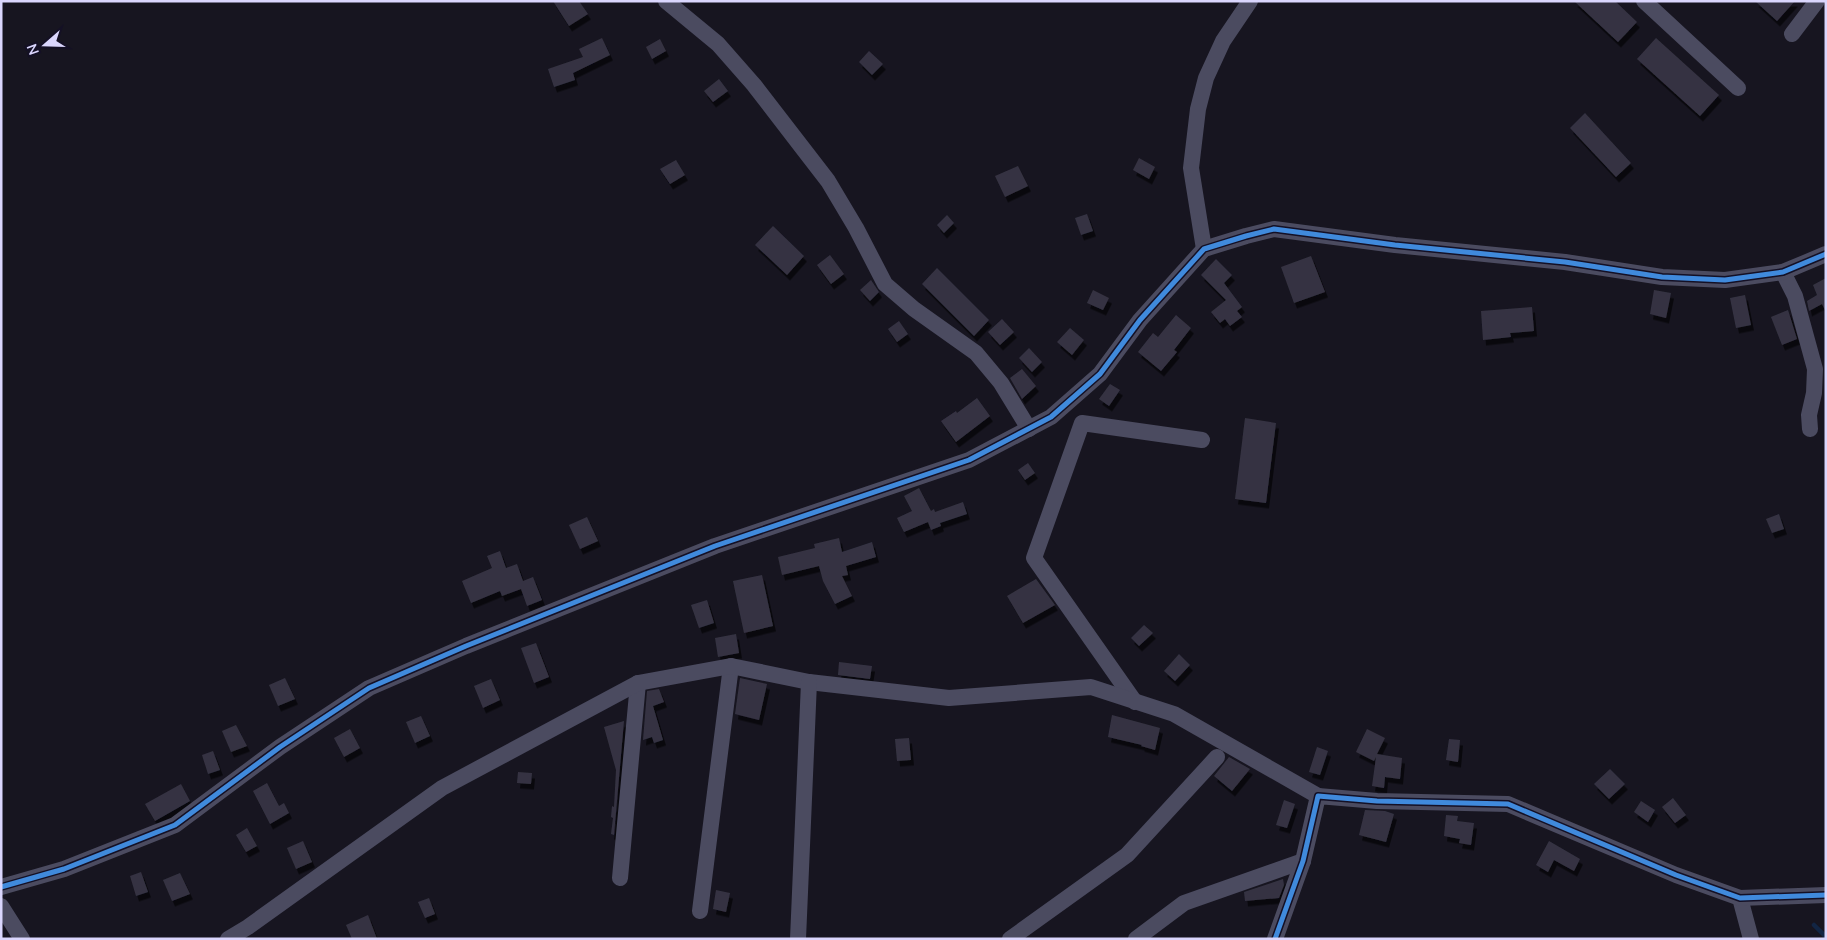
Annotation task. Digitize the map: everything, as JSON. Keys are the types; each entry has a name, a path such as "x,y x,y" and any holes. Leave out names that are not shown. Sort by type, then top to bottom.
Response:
{"street":[{"path":"666,1 718,44 754,85 828,181 856,228 885,284 914,309 976,353 1001,383 1028,428"},
{"path":"1204,249 1191,168 1198,110 1206,78 1223,41 1250,1"},
{"path":"1644,1 1738,88"},
{"path":"1792,34 1817,1"},
{"path":"1,887 64,869 175,825 280,747 369,688 466,646 715,546 969,460 1051,417 1100,374 1140,320 1204,249 1274,229 1395,245 1565,262 1662,277 1725,280 1784,272 1826,254"},
{"path":"1784,272 1795,296 1815,369 1826,398"},
{"path":"1810,429 1809,415 1814,393 1815,369"},
{"path":"1135,702 1034,558 1082,423 1202,440"},
{"path":"700,911 731,666"},
{"path":"228,939 248,927 442,788 638,683 731,666 809,682 949,698 1091,687 1174,714 1318,796 1377,801 1508,804 1676,875 1740,898 1826,895"},
{"path":"798,939 809,682"},
{"path":"620,878 638,683"},
{"path":"1010,939 1127,855 1217,757"},
{"path":"1275,939 1303,861 1318,796"},
{"path":"1136,939 1184,903 1303,861"},
{"path":"1740,898 1751,939"},
{"path":"1,906 22,939"}],"building":[{"path":"553,1 579,1 588,14 569,26"},
{"path":"1574,1 1615,1 1637,22 1618,42"},
{"path":"1755,1 1795,1 1777,21"},
{"path":"602,38 610,55 573,73 575,80 554,87 548,69 583,57 579,49"},
{"path":"1656,38 1719,95 1700,116 1637,59"},
{"path":"660,39 666,51 652,59 646,47"},
{"path":"869,51 883,64 872,75 859,62"},
{"path":"719,79 728,91 713,102 704,91"},
{"path":"1585,113 1631,163 1616,177 1570,128"},
{"path":"1139,158 1155,167 1149,179 1133,170"},
{"path":"676,160 685,175 670,184 660,169"},
{"path":"1018,166 1028,186 1005,197 995,176"},
{"path":"1087,214 1093,231 1081,235 1075,218"},
{"path":"947,215 954,223 944,233 937,225"},
{"path":"773,226 804,256 787,275 755,245"},
{"path":"830,255 844,274 831,284 817,265"},
{"path":"1311,256 1325,292 1294,303 1281,267"},
{"path":"1216,259 1232,275 1224,283 1242,307 1237,311 1242,317 1230,326 1225,319 1220,323 1211,312 1226,300 1201,275"},
{"path":"937,268 989,320 974,336 922,284"},
{"path":"1826,278 1826,312 1822,304 1809,311 1807,301 1817,295 1813,285"},
{"path":"871,280 879,292 870,301 860,290"},
{"path":"1093,290 1109,298 1103,310 1087,303"},
{"path":"1654,290 1671,293 1666,318 1650,314"},
{"path":"1745,295 1751,325 1736,328 1730,298"},
{"path":"1532,307 1534,331 1510,333 1511,337 1483,340 1481,311"},
{"path":"1788,310 1797,339 1782,345 1771,317"},
{"path":"1176,315 1191,328 1174,350 1177,352 1161,371 1138,352 1153,333 1158,337"},
{"path":"1002,319 1014,332 1000,345 988,332"},
{"path":"899,321 908,334 897,342 888,329"},
{"path":"1070,328 1084,340 1072,355 1057,342"},
{"path":"1029,348 1042,362 1032,372 1019,358"},
{"path":"1022,369 1036,386 1022,399 1010,378"},
{"path":"1110,384 1120,390 1109,406 1099,399"},
{"path":"977,398 990,416 956,442 941,421 956,411 957,413"},
{"path":"1245,418 1276,423 1266,503 1235,499"},
{"path":"1028,463 1035,473 1025,480 1018,470"},
{"path":"919,488 931,511 934,509 935,512 963,502 967,514 940,523 941,526 931,530 928,522 904,532 897,518 912,511 904,496"},
{"path":"1779,514 1784,529 1772,533 1766,519"},
{"path":"587,517 598,541 580,549 569,525"},
{"path":"839,538 842,552 872,542 876,557 846,566 848,575 842,576 852,596 835,604 823,581 819,566 782,575 778,557 815,548 814,544"},
{"path":"500,551 506,568 517,564 523,581 533,577 542,600 527,606 521,589 502,596 500,591 471,603 462,581 492,568 487,556"},
{"path":"762,575 773,626 744,633 733,581"},
{"path":"1036,579 1055,605 1023,623 1007,596"},
{"path":"707,600 714,623 699,628 691,605"},
{"path":"1144,625 1153,633 1139,646 1131,638"},
{"path":"736,634 739,653 718,657 715,638"},
{"path":"536,643 549,677 534,683 521,648"},
{"path":"1179,654 1190,665 1175,681 1164,671"},
{"path":"839,662 872,666 870,679 838,675"},
{"path":"285,678 295,699 278,706 269,685"},
{"path":"740,678 767,684 759,720 735,714"},
{"path":"491,679 500,700 483,708 474,686"},
{"path":"659,689 664,702 653,706 663,740 654,743 652,737 643,740 647,691"},
{"path":"1112,715 1160,728 1155,750 1108,737"},
{"path":"421,716 430,736 415,743 406,722"},
{"path":"624,721 614,835 611,834 613,818 611,817 612,806 614,807 616,770 604,727"},
{"path":"236,725 247,746 231,752 222,731"},
{"path":"350,729 360,748 344,757 334,738"},
{"path":"1367,729 1385,738 1377,754 1402,758 1400,779 1385,777 1384,788 1372,786 1376,757 1374,761 1356,752"},
{"path":"909,738 911,760 897,761 895,739"},
{"path":"1449,739 1460,740 1458,762 1446,760"},
{"path":"1317,747 1328,751 1320,775 1309,772"},
{"path":"213,751 220,770 208,774 202,755"},
{"path":"1229,757 1250,769 1232,791 1214,776"},
{"path":"1610,769 1625,784 1609,799 1594,784"},
{"path":"518,772 532,773 531,784 517,783"},
{"path":"267,783 279,806 284,803 289,813 270,824 253,791"},
{"path":"181,784 190,801 155,821 145,804"},
{"path":"1673,798 1686,815 1675,823 1662,807"},
{"path":"1284,800 1295,804 1287,828 1276,825"},
{"path":"1641,801 1655,810 1648,822 1634,812"},
{"path":"1365,810 1385,811 1394,814 1386,842 1359,835"},
{"path":"1446,815 1458,816 1457,821 1474,823 1471,845 1459,843 1460,839 1444,836"},
{"path":"247,828 257,846 246,852 236,835"},
{"path":"303,841 312,862 296,869 287,848"},
{"path":"1549,841 1580,859 1574,871 1554,860 1548,872 1536,865"},
{"path":"141,872 148,892 136,896 130,876"},
{"path":"180,873 190,894 172,901 163,880"},
{"path":"1283,879 1284,885 1279,898 1245,901 1244,892"},
{"path":"716,890 730,893 726,912 713,909"},
{"path":"429,898 435,914 425,918 418,902"},
{"path":"368,915 377,939 352,939 346,925"}],"waterway":[{"path":"1814,925 1826,937"}],"cycle path":[{"path":"1,887 64,869 175,825 280,747 369,688 466,646 715,546 969,460 1051,417 1100,374 1140,320 1204,249 1274,229 1395,245 1565,262 1662,277 1725,280 1783,272 1826,254"},
{"path":"1275,939 1303,861 1318,796 1377,801 1508,804 1676,875 1740,898 1826,895"}]}
